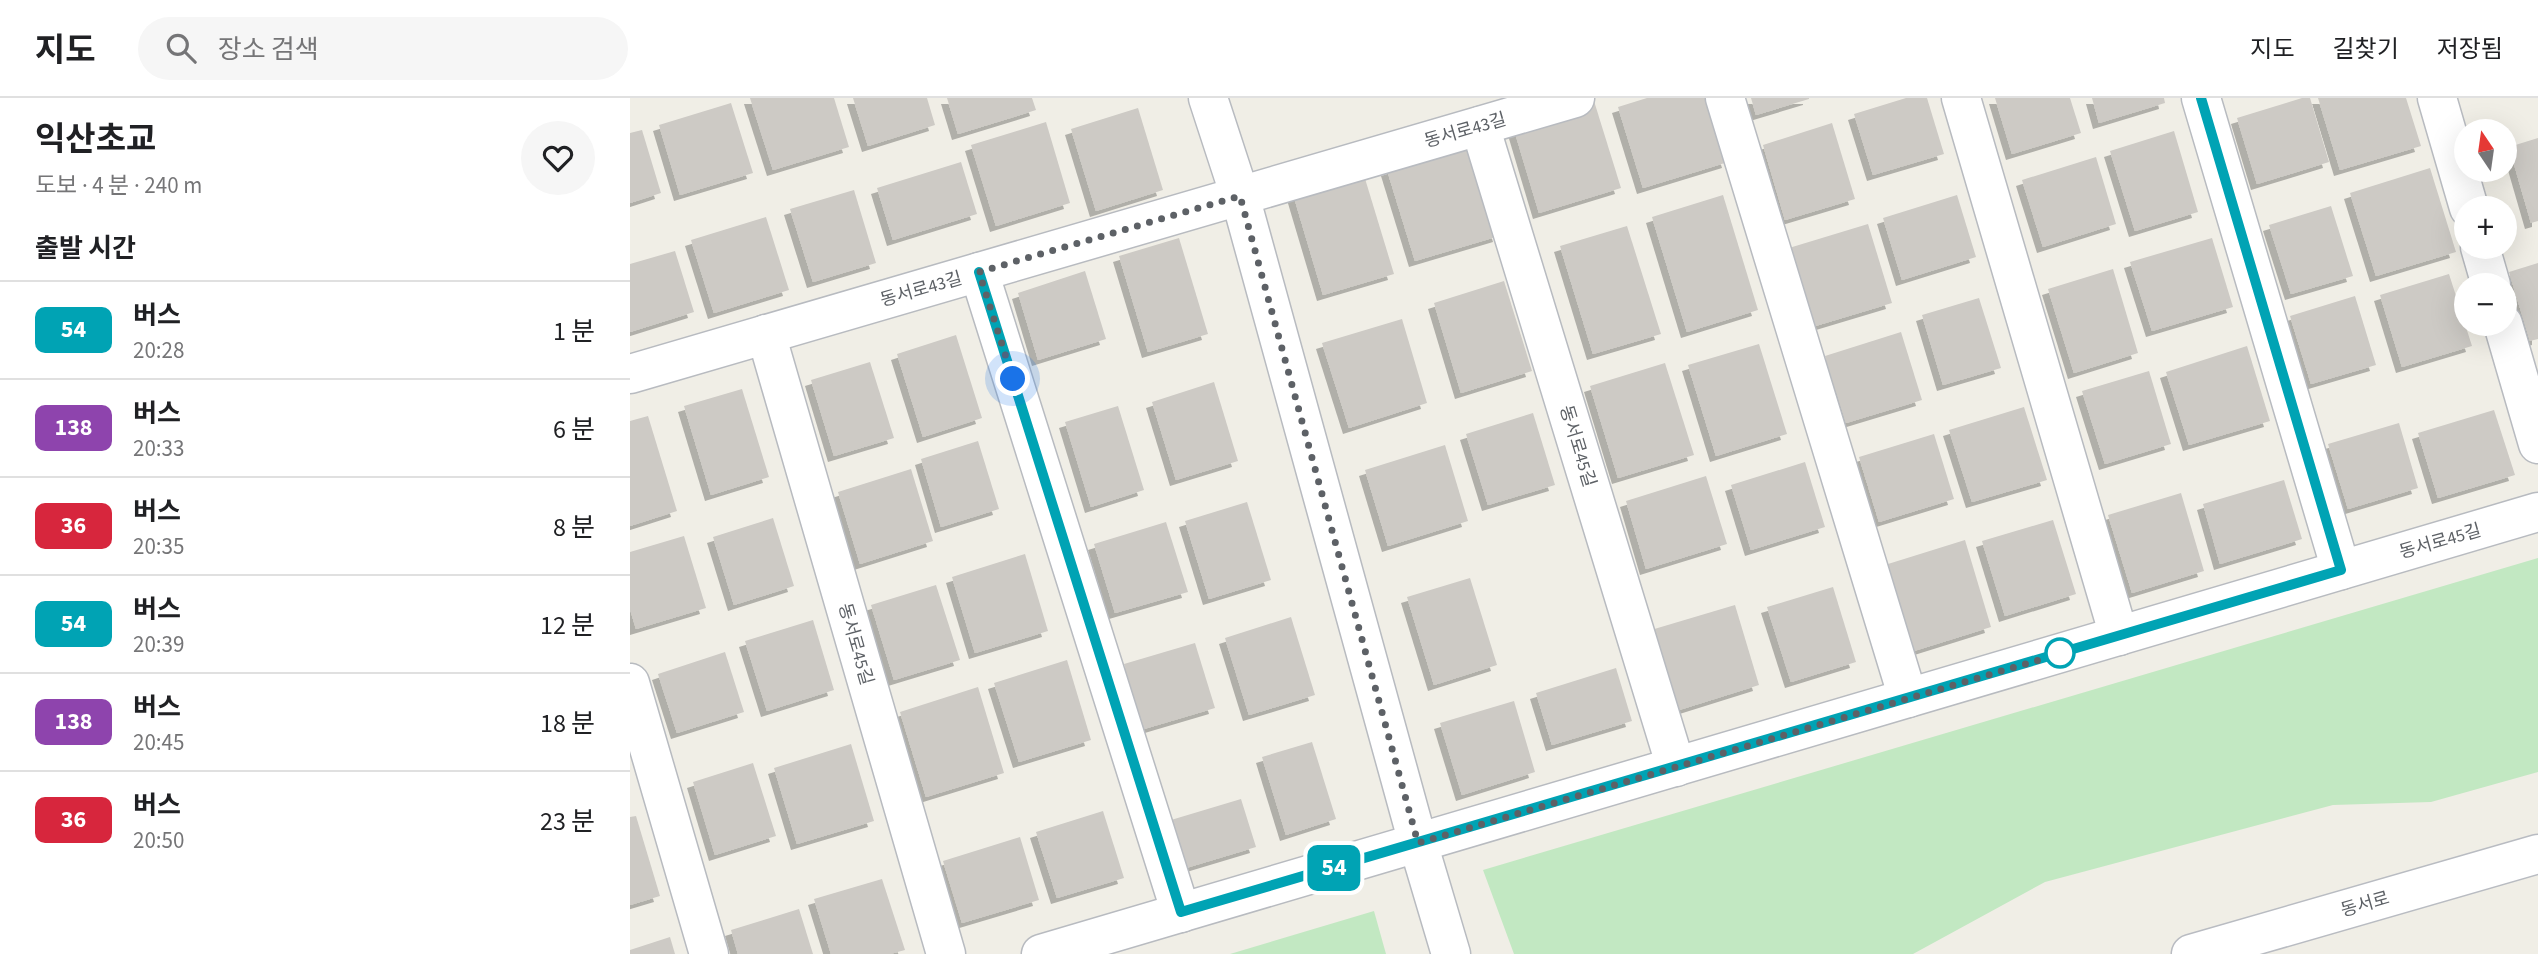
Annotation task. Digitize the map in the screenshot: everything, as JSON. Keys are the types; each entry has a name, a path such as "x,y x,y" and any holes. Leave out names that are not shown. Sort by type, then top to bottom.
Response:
{"street":[{"path":"1208,98 1240,196 1451,954"},
{"name":"동서로43길","path":"630,374 1575,98"},
{"path":"1725,98 1908,698"},
{"path":"1961,98 2119,636"},
{"path":"2201,98 2341,570"},
{"path":"2437,98 2466,196"},
{"name":"동서로45길","path":"1480,126 1676,767"},
{"path":"979,272 1181,912"},
{"name":"동서로45길","path":"766,334 946,954"},
{"path":"2506,336 2538,444"},
{"name":"동서로45길","path":"1041,954 2538,512"},
{"path":"630,683 709,954"},
{"name":"동서로","path":"2192,954 2538,854"}],"green space":[{"path":"2538,558 2538,772 2431,802 2333,805 2045,882 1913,954 1514,954 1483,870"},
{"path":"1374,911 1386,954 1230,954"}],"building":[{"path":"750,98 834,98 849,147 773,170"},
{"path":"853,98 927,98 935,125 868,146"},
{"path":"947,98 1032,98 1036,110 958,134"},
{"path":"1647,98 1708,98 1728,162 1643,188 1618,107"},
{"path":"1751,98 1809,98 1809,99 1756,115"},
{"path":"1906,98 1927,98 1944,154 1873,175 1854,114"},
{"path":"1995,98 2070,98 2081,133 2012,154"},
{"path":"2092,98 2164,98 2165,103 2099,123"},
{"path":"2302,98 2310,98 2329,162 2257,184 2237,118"},
{"path":"2318,98 2406,98 2421,146 2340,170"},
{"path":"1594,101 1621,188 1539,213 1513,126"},
{"path":"731,103 753,173 680,195 659,125"},
{"path":"1138,108 1163,190 1096,211 1071,129"},
{"path":"1046,122 1070,203 996,226 971,145"},
{"path":"1832,123 1855,199 1785,220 1763,145"},
{"path":"642,130 661,193 630,203 630,133"},
{"path":"2174,131 2198,212 2135,231 2110,151"},
{"path":"2538,138 2538,221 2531,223 2517,175 2517,145"},
{"path":"1470,144 1499,236 1415,261 1387,170"},
{"path":"2096,157 2116,224 2043,247 2022,180"},
{"path":"961,162 977,214 893,240 877,188"},
{"path":"2430,168 2454,253 2376,276 2350,193"},
{"path":"1363,172 1394,274 1323,295 1293,194"},
{"path":"854,190 876,263 813,282 790,209"},
{"path":"1723,195 1758,310 1687,332 1652,217"},
{"path":"1957,195 1976,257 1902,280 1883,218"},
{"path":"2331,206 2353,276 2291,294 2269,225"},
{"path":"766,217 789,290 714,313 691,240"},
{"path":"1868,224 1892,303 1812,327 1789,248"},
{"path":"1627,226 1661,334 1593,354 1560,246"},
{"path":"1179,238 1208,334 1148,352 1119,256"},
{"path":"2212,238 2233,307 2152,331 2130,262"},
{"path":"675,251 694,312 630,332 630,264"},
{"path":"2538,263 2538,339 2530,341 2517,298 2517,273 2509,272"},
{"path":"2113,269 2138,353 2074,373 2048,289"},
{"path":"1085,271 1106,339 1038,360 1018,293"},
{"path":"2449,274 2454,290 2454,336 2469,336 2472,346 2402,367 2380,295"},
{"path":"1504,281 1532,371 1461,393 1434,303"},
{"path":"2355,296 2376,365 2311,384 2290,316"},
{"path":"1979,298 2001,368 1943,385 1922,315"},
{"path":"1402,319 1427,403 1349,428 1322,343"},
{"path":"1901,332 1922,400 1846,423 1825,356"},
{"path":"956,335 982,418 923,437 897,354"},
{"path":"1759,344 1787,434 1716,456 1688,365"},
{"path":"2247,346 2270,421 2189,445 2166,372"},
{"path":"870,362 894,438 834,456 811,380"},
{"path":"1665,363 1694,455 1618,478 1590,386"},
{"path":"2149,371 2171,444 2105,464 2082,391"},
{"path":"1214,382 1238,461 1176,480 1152,402"},
{"path":"742,389 769,477 711,495 684,406"},
{"path":"1118,406 1144,490 1091,507 1065,422"},
{"path":"2024,407 2047,480 1972,502 1949,430"},
{"path":"2494,410 2515,475 2438,498 2418,433"},
{"path":"1533,413 1555,485 1488,505 1466,434"},
{"path":"648,416 677,511 630,526 630,421"},
{"path":"2399,423 2418,488 2348,509 2328,444"},
{"path":"1934,434 1954,499 1879,522 1859,457"},
{"path":"978,441 999,509 941,527 921,459"},
{"path":"1445,445 1468,521 1388,546 1365,470"},
{"path":"1805,462 1825,527 1751,550 1731,485"},
{"path":"911,469 933,541 860,564 838,492"},
{"path":"1706,476 1727,544 1646,569 1626,501"},
{"path":"2284,480 2302,539 2220,564 2203,504"},
{"path":"2181,493 2204,571 2132,593 2108,515"},
{"path":"1247,502 1271,580 1209,599 1185,521"},
{"path":"773,518 794,586 734,605 713,537"},
{"path":"2053,520 2076,594 2005,616 1982,541"},
{"path":"1166,522 1188,592 1115,613 1094,544"},
{"path":"684,536 706,608 636,629 630,609 630,552"},
{"path":"1965,540 1991,627 1914,651 1888,564"},
{"path":"1025,554 1048,631 975,653 952,577"},
{"path":"1470,578 1497,665 1434,685 1407,597"},
{"path":"936,585 960,660 894,680 871,605"},
{"path":"1833,587 1856,662 1791,682 1767,607"},
{"path":"1735,605 1759,685 1676,711 1651,630"},
{"path":"1291,617 1315,695 1249,715 1225,638"},
{"path":"813,620 834,690 767,711 745,641"},
{"path":"1195,643 1215,708 1144,729 1124,664"},
{"path":"725,652 744,712 677,733 658,674"},
{"path":"1067,660 1091,740 1019,762 994,683"},
{"path":"1616,668 1632,721 1552,745 1536,693"},
{"path":"978,687 1004,773 926,797 900,712"},
{"path":"1514,701 1535,772 1462,795 1440,723"},
{"path":"1312,742 1336,819 1286,835 1262,757"},
{"path":"851,744 874,821 797,844 774,768"},
{"path":"753,763 776,836 715,855 693,782"},
{"path":"1241,799 1256,847 1186,868 1171,820"},
{"path":"1103,811 1124,878 1057,898 1036,832"},
{"path":"636,816 660,896 630,905 630,817"},
{"path":"1020,837 1039,900 962,923 943,861"},
{"path":"882,879 905,950 890,954 831,954 814,899"},
{"path":"799,909 813,954 738,954 731,930"},
{"path":"670,937 675,954 630,954 630,950"}],"bus line":[{"name":"54","path":"979,272 1181,912 2341,570 2201,98"}],"route":[{"path":"1013,379 979,272 1240,196 1418,843 2066,652 2060,653"}]}
